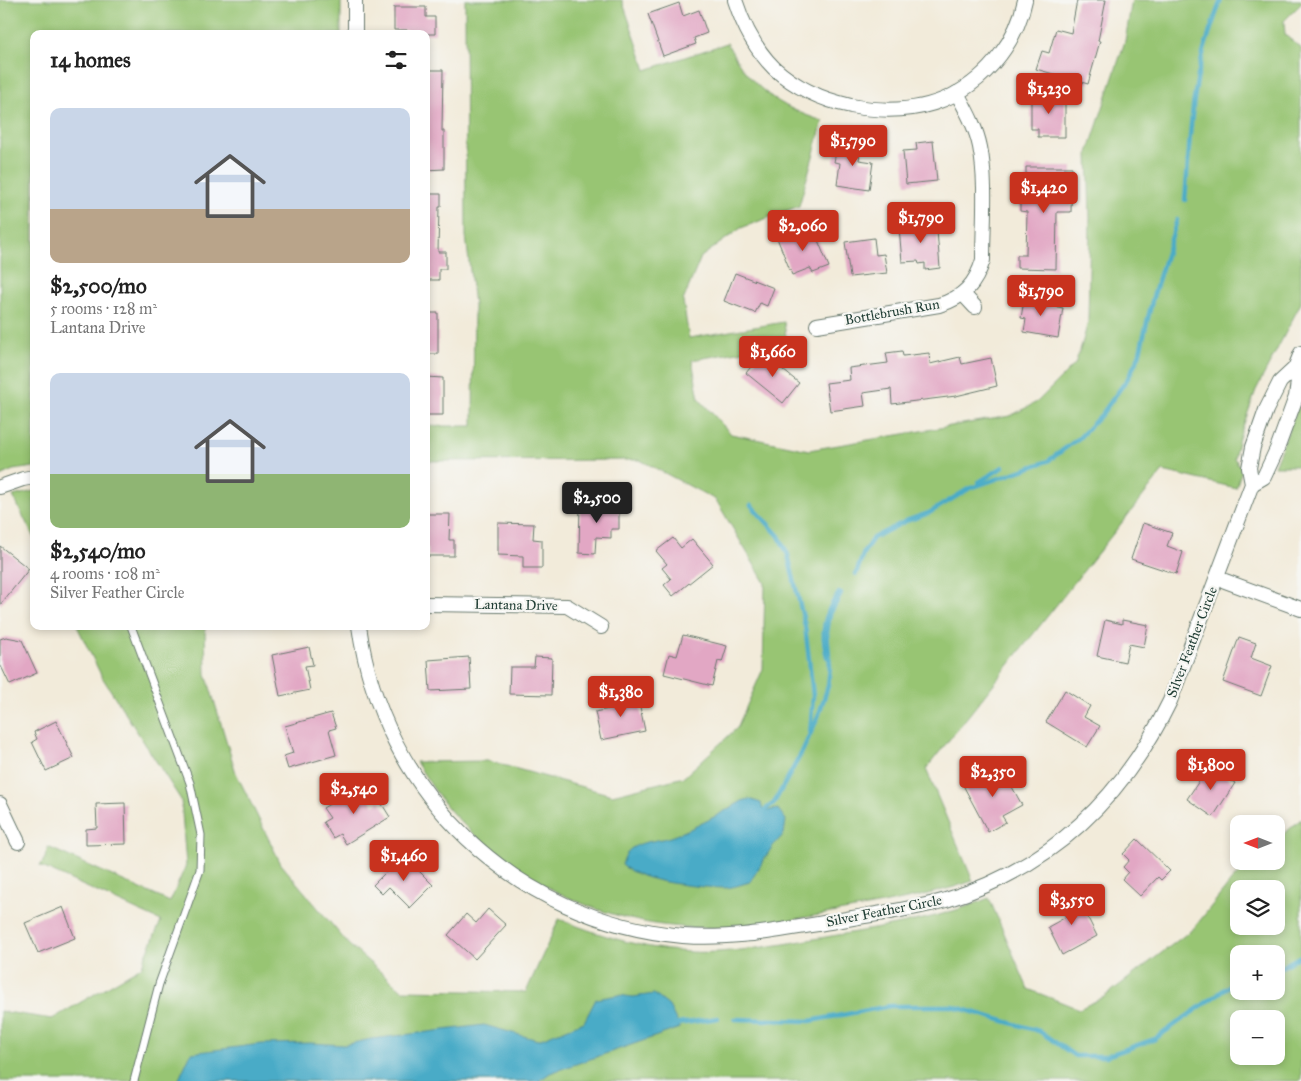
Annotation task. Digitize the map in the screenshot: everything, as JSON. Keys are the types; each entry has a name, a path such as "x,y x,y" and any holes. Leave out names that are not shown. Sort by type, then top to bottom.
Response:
{"street":[{"path":"355,0 355,30"},
{"path":"735,0 746,30 758,49 774,68 791,82 810,93 834,102 868,109 893,110 914,108 935,102 957,93 975,81 993,64 1007,45 1017,26 1025,0"},
{"name":"Bottlebrush Run","path":"817,325 950,302 963,294 979,274 983,260 983,170 980,146 971,120 957,93"},
{"path":"963,294 975,307"},
{"name":"Silver Feather Circle","path":"360,630 371,683 383,718 399,752 437,808 481,852 510,875 542,894 576,910 647,931 684,936 721,937 770,932 946,900 981,887 1020,868 1056,845 1089,817 1115,790 1137,760 1157,728 1170,701 1252,484 1249,468 1253,447 1266,410 1280,382 1295,368 1301,353"},
{"path":"1252,484 1264,477 1277,449 1296,397 1298,381 1295,368"},
{"path":"0,487 30,478"},
{"path":"1217,578 1301,609"},
{"name":"Lantana Drive","path":"430,604 567,606 600,627"},
{"path":"0,804 18,842"}],"lane":[{"path":"133,630 190,784 201,835 200,870 159,984 134,1081"}],"green space":[{"path":"0,0 341,0 341,30 30,30 30,468 13,470 0,476"},
{"path":"465,0 622,0 646,70 727,43 745,71 766,93 792,109 823,121 799,206 741,228 701,257 683,301 689,338 784,322 786,337 789,343 692,360 699,399 731,434 809,450 1010,416 1037,402 1075,364 1082,344 1088,322 1090,218 1088,153 1125,41 1132,0 1301,0 1301,4 1284,21 1285,35 1301,48 1301,303 1256,390 1239,438 1234,459 1237,461 1237,464 1243,466 1236,488 1163,471 926,769 973,881 937,892 806,917 728,928 682,927 634,920 577,901 534,879 494,852 453,813 436,792 416,762 488,761 612,795 684,777 737,728 763,669 765,583 716,500 640,460 430,461 430,426 473,426 474,305 466,236"},
{"path":"1301,400 1301,466 1274,466"},
{"path":"30,492 30,530 13,496"},
{"path":"79,630 205,630 206,674 236,773 281,864 349,945 402,990 526,992 559,919 597,933 637,944 677,951 718,952 751,949 868,930 938,915 989,898 1028,989 1079,1009 1104,997 1194,928 1230,883 1230,935 1285,935 1285,880 1232,880 1243,870 1285,870 1285,833 1301,819 1301,1081 0,1081 0,1011 52,1019 141,967 161,921 40,866 45,858 48,847 170,902 186,865 181,800 102,677"}],"water":[{"path":"749,799 761,803 763,811 778,809 786,820 784,834 772,847 750,882 724,888 699,887 656,880 631,871 622,865 627,853 637,845 668,838"},
{"path":"654,994 669,1006 680,1028 550,1073 539,1081 178,1081 191,1053 261,1044 311,1043 344,1045 371,1039 484,1025 538,1040 584,1022 596,999 618,995 633,997"}],"building":[{"path":"1077,0 1106,0 1098,41 1100,41 1088,84 1036,69 1042,51 1049,53 1056,29 1071,33"},
{"path":"679,3 683,16 699,10 707,33 694,38 696,44 663,56 648,14"},
{"path":"394,7 426,7 426,17 435,17 435,34 430,34 430,30 394,30"},
{"path":"430,70 443,70 442,131 444,131 444,169 430,170"},
{"path":"1031,95 1065,95 1065,137 1038,137 1038,129 1031,129"},
{"path":"933,141 937,181 906,184 903,151 917,150 916,143"},
{"path":"838,142 861,146 859,160 873,162 869,190 837,185 840,163 834,162"},
{"path":"1026,167 1072,167 1071,212 1057,212 1056,269 1017,268 1017,255 1026,255 1027,212 1020,211 1020,191 1026,191"},
{"path":"430,194 441,194 438,252 446,252 446,269 439,269 439,280 430,280"},
{"path":"936,218 940,268 925,270 925,263 919,264 918,261 902,262 899,227 919,225 918,220"},
{"path":"813,228 829,267 813,273 810,268 792,275 777,238 799,229 800,233"},
{"path":"874,238 876,255 884,254 887,273 850,277 845,242"},
{"path":"735,273 774,288 767,306 760,303 755,313 724,301"},
{"path":"1025,294 1043,297 1042,304 1063,308 1058,338 1024,332 1026,319 1021,318"},
{"path":"430,313 438,313 438,354 430,354"},
{"path":"902,351 903,356 929,353 930,364 960,357 962,364 991,358 997,386 956,396 892,404 891,389 863,393 865,406 830,411 826,383 850,380 849,368 888,363 886,353"},
{"path":"762,353 799,383 783,403 746,373"},
{"path":"430,377 443,378 443,415 430,415"},
{"path":"580,502 619,503 619,529 611,529 611,538 596,537 595,554 579,553"},
{"path":"430,514 450,514 449,540 454,540 454,556 430,556"},
{"path":"498,523 534,524 533,539 542,540 542,568 523,568 523,556 498,555"},
{"path":"1143,523 1172,533 1167,546 1183,552 1176,574 1131,559"},
{"path":"673,538 681,548 692,539 713,564 673,596 664,585 671,579 662,568 667,564 656,551"},
{"path":"0,546 29,569 0,605"},
{"path":"1105,620 1122,624 1122,620 1148,625 1144,647 1129,644 1125,662 1097,656"},
{"path":"683,635 727,646 722,662 718,661 712,686 664,674 669,654 677,656"},
{"path":"6,637 22,640 37,673 10,685 0,664 0,639"},
{"path":"1239,637 1256,643 1251,658 1272,666 1261,696 1223,682"},
{"path":"309,647 313,665 305,666 310,690 280,696 272,655"},
{"path":"469,657 471,689 430,691 428,660"},
{"path":"535,657 552,658 551,695 509,694 510,667 534,667"},
{"path":"1065,690 1090,706 1084,717 1100,726 1087,747 1046,722"},
{"path":"637,692 645,731 601,740 595,712 618,707 616,696"},
{"path":"331,713 336,728 329,730 336,755 288,769 284,756 293,753 285,726"},
{"path":"56,721 74,758 46,771 32,742 37,739 34,732"},
{"path":"1209,766 1235,783 1213,817 1187,799"},
{"path":"1001,767 1022,805 1002,816 1006,822 988,832 964,787"},
{"path":"362,785 374,805 380,801 390,817 346,844 340,834 333,838 323,822 330,818 323,808"},
{"path":"125,803 126,844 86,845 86,829 97,828 96,804"},
{"path":"1137,839 1170,871 1161,880 1158,877 1140,896 1122,879 1128,872 1123,867 1129,860 1123,854"},
{"path":"403,855 433,885 410,908 389,887 382,894 373,885"},
{"path":"1076,894 1097,936 1062,955 1048,927 1066,917 1059,903"},
{"path":"63,907 75,938 38,953 25,923"},
{"path":"488,909 506,925 475,959 448,935 466,914 476,923"}],"waterway":[{"path":"1185,200 1192,116 1200,66 1221,0"},
{"path":"968,489 1048,461 1079,438 1102,414 1128,378 1139,356 1153,297 1177,220"},
{"path":"979,482 1003,467"},
{"path":"856,574 864,552 873,538 906,521 929,513 970,488"},
{"path":"751,505 779,536 788,555 805,626 813,696 810,734"},
{"path":"827,657 824,639 825,623 830,608 839,593"},
{"path":"763,811 774,803 802,752 818,717 828,686 830,666 827,633 830,614 841,594"},
{"path":"1285,965 1301,956"},
{"path":"735,1019 810,1021 890,1006 952,1006 1039,1031 1075,1056 1106,1056 1155,1039 1230,985"},
{"path":"678,1024 718,1018"}]}
